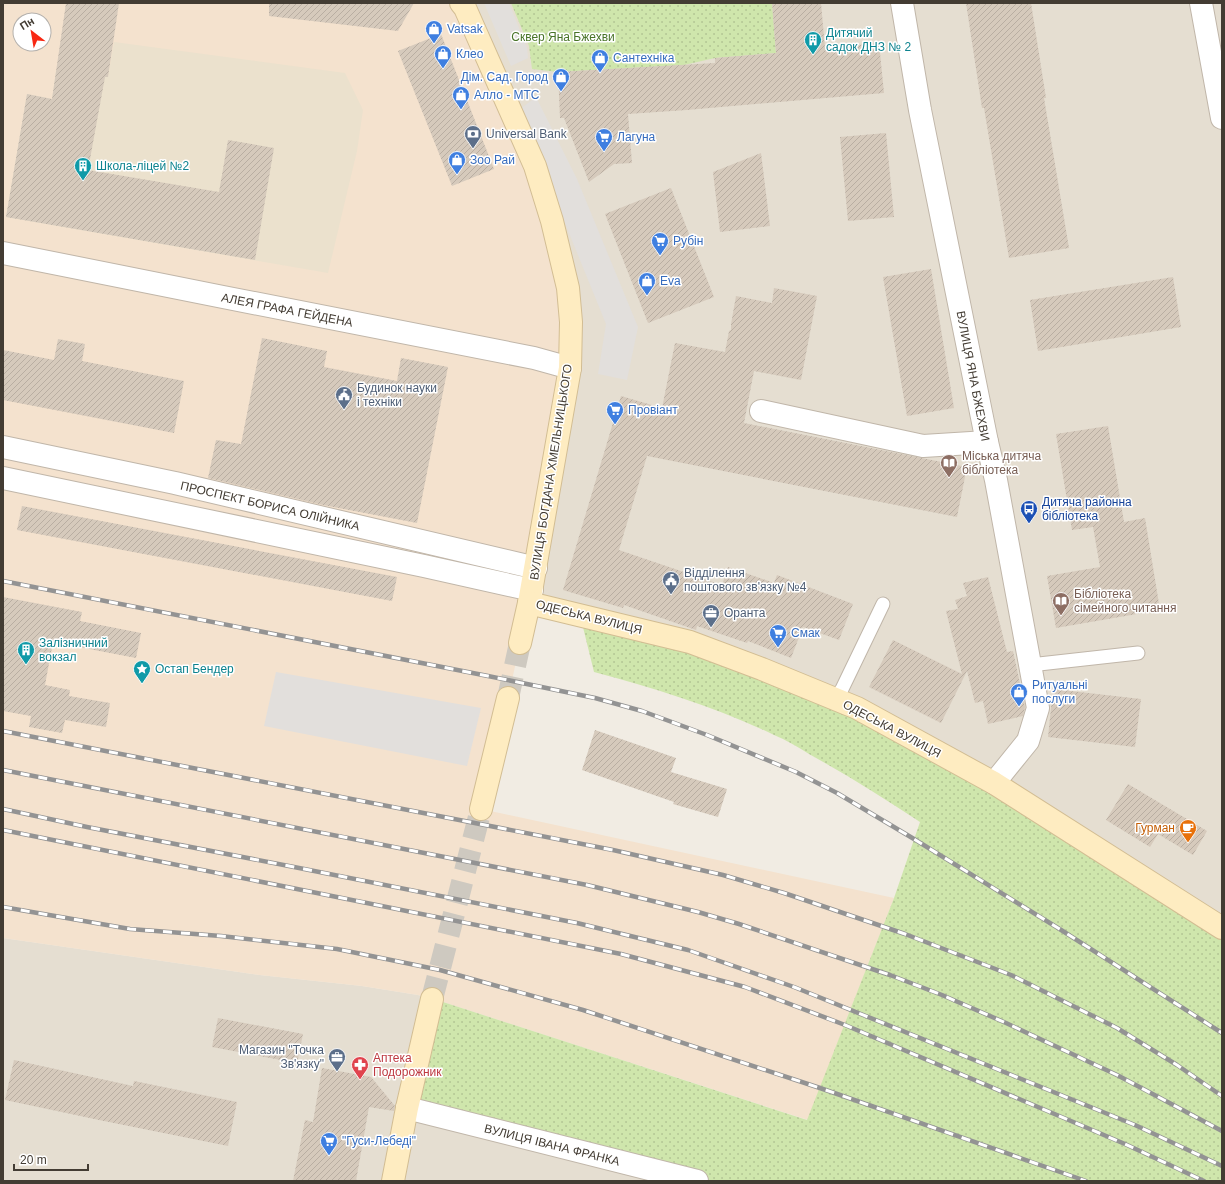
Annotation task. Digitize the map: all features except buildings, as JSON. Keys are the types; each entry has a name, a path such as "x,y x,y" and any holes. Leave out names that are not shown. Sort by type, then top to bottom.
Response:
{"main road":[{"name":"ВУЛИЦЯ БОГДАНА ХМЕЛЬНИЦЬКОГО","path":"460,3 465,8 535,166 552,221 568,288 571,322 570,368 531,596 520,644"},
{"name":"ОДЕСЬКА ВУЛИЦЯ","path":"531,596 690,642 762,669 857,708 994,783 1222,928"},
{"path":"481,809 508,698"},
{"path":"393,1181 407,1108 432,999"}],"street":[{"name":"ВУЛИЦЯ ЯНА БЖЕХВИ","path":"902,3 920,110 996,480 1038,708 1028,741 994,783"},
{"path":"1201,3 1222,118"},
{"name":"АЛЕЯ ГРАФА ГЕЙДЕНА","path":"3,253 534,358 570,368"},
{"path":"761,410 923,446 987,442"},
{"name":"ПРОСПЕКТ БОРИСА ОЛІЙНИКА","path":"3,447 175,483 536,568"},
{"name":"ПРОСПЕКТ БОРИСА ОЛІЙНИКА","path":"3,478 424,566 531,596"},
{"name":"ВУЛИЦЯ ІВАНА ФРАНКА","path":"407,1108 697,1181"}],"lane":[{"path":"835,699 842,689 883,604"},
{"path":"1030,665 1138,653"}],"shaded area":[{"path":"3,3 461,3 535,166 571,322 532,590 481,809 894,898 808,1120 418,995 362,986 260,975 3,938"},
{"path":"461,3 1222,3 1222,928 994,783 529,603"},
{"path":"484,3 509,3 527,48 528,58 511,66"},
{"path":"114,42 345,73 363,110 357,151 328,273 6,217 27,94 52,99 56,70 108,77"},
{"path":"536,97 577,179 638,327 627,380 598,374 606,324 519,110"},
{"path":"276,672 481,708 467,766 264,726"},
{"path":"3,938 260,975 362,986 418,995 432,999 697,1181 3,1181"}],"green space":[{"name":"Сквер Яна Бжехви","path":"511,3 772,3 776,53 715,58 684,65 558,72 532,69 529,46"},
{"path":"580,615 857,708 1222,928 1222,1181 696,1181 407,1108 432,999 807,1120 894,898 920,822 879,795 796,746 752,725 686,699 594,672"}],"tunnel":[{"path":"508,698 520,643"},
{"path":"432,999 481,809"}],"railway":[{"path":"3,581 595,698 642,711 707,735 796,772 837,793 1058,928 1222,1033"},
{"path":"3,731 613,850 723,875 784,893 905,934 1011,975 1117,1028 1177,1065 1222,1096"},
{"path":"3,770 587,885 698,912 739,924 890,975 942,995 1117,1075 1222,1131"},
{"path":"3,809 87,827 577,923 688,950 794,987 1135,1125 1222,1166"},
{"path":"3,830 621,954 745,987 845,1025 1125,1144 1204,1181"},
{"path":"3,907 130,929 221,936 337,949 440,970 583,1010 820,1088 1086,1181"}],"place":[{"name":"Vatsak","path":"434,44"},
{"name":"Дитячий садок ДНЗ № 2","path":"813,55"},
{"name":"Клео","path":"443,69"},
{"name":"Сантехніка","path":"600,73"},
{"name":"Дім. Сад. Город","path":"561,92"},
{"name":"Алло - МТС","path":"461,110"},
{"name":"Universal Bank","path":"473,149"},
{"name":"Лагуна","path":"604,152"},
{"name":"Зоо Рай","path":"457,175"},
{"name":"Школа-ліцей №2","path":"83,181"},
{"name":"Рубін","path":"660,256"},
{"name":"Eva","path":"647,296"},
{"name":"Будинок науки і техніки","path":"344,410"},
{"name":"Провіант","path":"615,425"},
{"name":"Міська дитяча бібліотека","path":"949,478"},
{"name":"Дитяча районна бібліотека","path":"1029,524"},
{"name":"Відділення поштового зв'язку №4","path":"671,595"},
{"name":"Бібліотека сімейного читання","path":"1061,616"},
{"name":"Оранта","path":"711,628"},
{"name":"Смак","path":"778,648"},
{"name":"Залізничний вокзал","path":"26,665"},
{"name":"Остап Бендер","path":"142,684"},
{"name":"Ритуальні послуги","path":"1019,707"},
{"name":"Гурман","path":"1188,843"},
{"name":"Магазин \"Точка Зв'язку\"","path":"337,1072"},
{"name":"Аптека Подорожник","path":"360,1080"},
{"name":"\"Гуси-Лебеді\"","path":"329,1156"}]}
